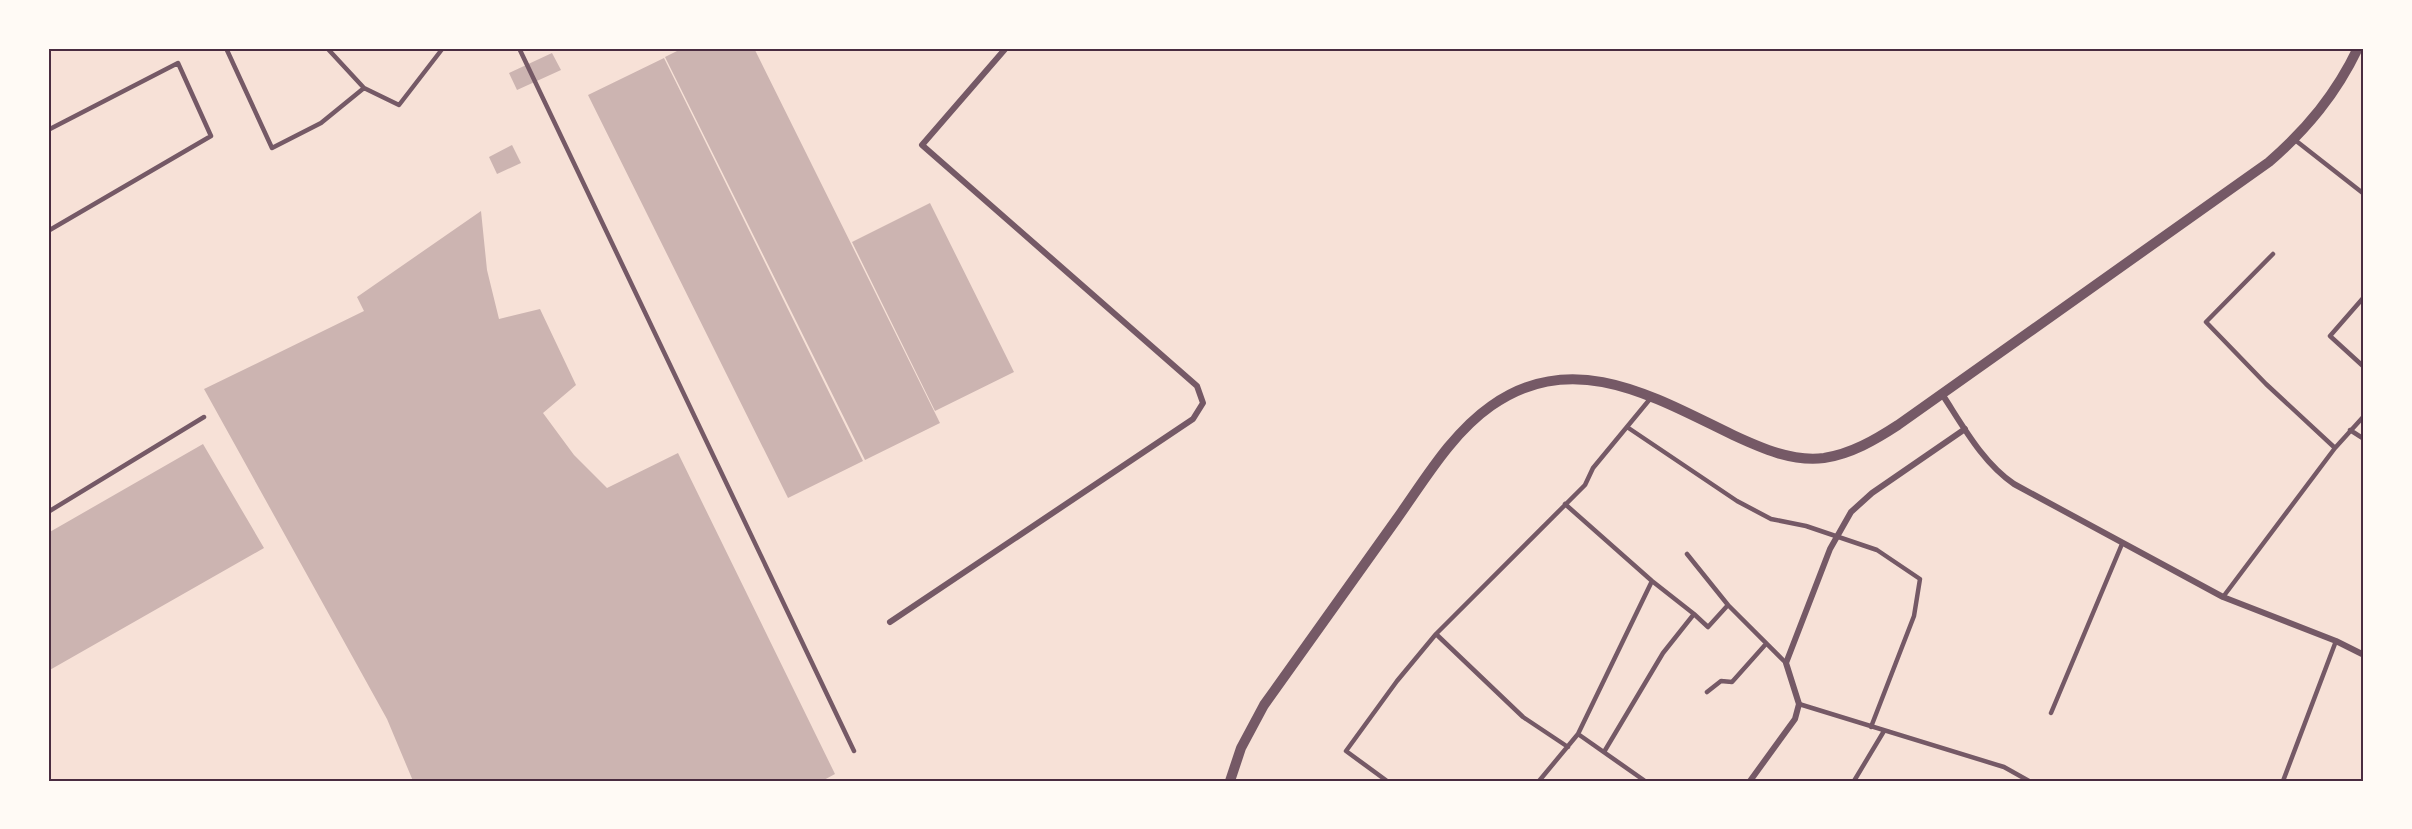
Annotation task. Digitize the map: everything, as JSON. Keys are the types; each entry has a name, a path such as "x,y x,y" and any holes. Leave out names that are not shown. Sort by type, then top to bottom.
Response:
{"street":[{"path":"890,622 1193,419 1203,404 1197,386 922,145 1006,48"},
{"path":"1230,781 1241,748 1264,705 1448,447 1491,405 1515,392 1543,383 1574,379 1602,380 1652,397 1775,453 1823,458 1862,446 1942,394 2269,162 2295,140 2326,104 2358,48"},
{"path":"1942,394 1982,454 2002,475 2122,544 2223,597 2336,641 2364,655"},
{"path":"1750,781 1795,719 1799,704 1786,663 1837,535 1860,502 1965,429"}],"lane":[{"path":"226,48 272,148 321,123 364,88"},
{"path":"327,48 364,88 399,105 443,48"},
{"path":"519,48 854,751"},
{"path":"48,130 178,63 211,136 48,231"},
{"path":"2295,140 2364,194"},
{"path":"2273,254 2206,322 2266,384 2335,448"},
{"path":"2364,297 2330,336 2364,367"},
{"path":"1387,781 1346,751 1397,681 1436,634 1585,485 1593,468 1652,397"},
{"path":"2223,597 2335,448 2364,416"},
{"path":"48,512 204,417"},
{"path":"1627,427 1737,501 1771,519 1837,535 1877,549 1920,579 1914,616 1871,727"},
{"path":"2350,430 2364,439"},
{"path":"1565,504 1708,627 1728,605"},
{"path":"2051,713 2122,544"},
{"path":"1687,554 1728,605 1765,645 1786,663"},
{"path":"1539,781 1578,734 1652,581"},
{"path":"1604,752 1663,654 1694,614"},
{"path":"1436,634 1523,717 1568,747"},
{"path":"2283,781 2336,641"},
{"path":"1707,692 1721,681 1732,682 1765,645"},
{"path":"1799,704 2004,767 2029,781"},
{"path":"1854,781 1884,730"},
{"path":"1578,734 1645,781"}],"building":[{"path":"683,48 754,48 940,423 865,460 665,57"},
{"path":"552,53 561,70 517,90 509,73"},
{"path":"664,58 863,461 788,498 588,95"},
{"path":"512,145 521,163 497,174 489,157"},
{"path":"930,203 1014,372 935,411 852,242"},
{"path":"481,211 487,270 499,319 540,309 576,385 543,413 574,455 607,488 678,453 835,774 822,781 413,781 387,719 204,389 364,311 357,297"},
{"path":"203,444 264,548 48,671 48,533"}]}
